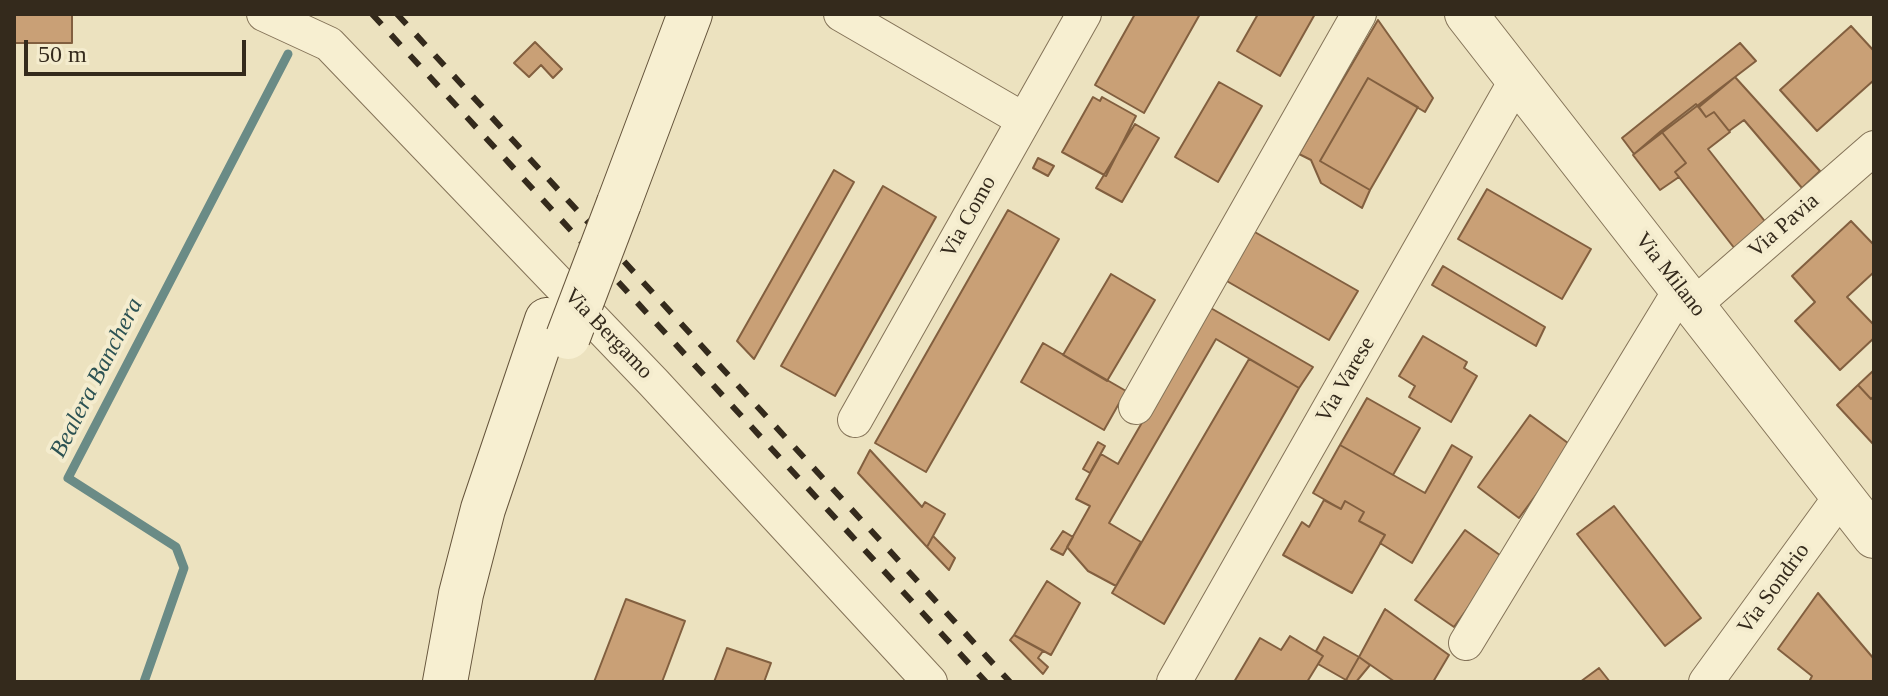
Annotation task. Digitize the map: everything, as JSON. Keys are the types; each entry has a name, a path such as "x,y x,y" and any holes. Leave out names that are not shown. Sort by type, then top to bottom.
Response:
{"main road":[{"path":"445,682 461,594 483,509 558,328 608,194 662,14"},
{"path":"608,194 690,14"},
{"path":"470,682 510,506 558,328"}],"street":[{"name":"Via Bergamo","path":"264,14 329,44 654,383 930,682"},
{"path":"841,14 1024,120"},
{"name":"Via Como","path":"855,420 1084,14"},
{"path":"1136,407 1359,14"},
{"name":"Via Milano","path":"1466,14 1874,537"},
{"name":"Via Varese","path":"1174,682 1517,79"},
{"name":"Via Pavia","path":"1466,643 1687,297 1874,148"},
{"name":"Via Sondrio","path":"1706,682 1842,495"}],"building":[{"path":"14,14 72,14 72,43 14,43"},
{"path":"1135,14 1200,14 1144,113 1095,85"},
{"path":"1258,14 1315,14 1280,76 1237,51"},
{"path":"1378,20 1433,98 1425,112 1368,78 1320,161 1370,190 1362,208 1321,183 1311,160 1299,154"},
{"path":"1851,26 1874,51 1874,80 1817,131 1780,90"},
{"path":"535,42 562,69 553,78 541,65 529,77 514,63"},
{"path":"1740,43 1756,61 1634,154 1622,138"},
{"path":"1735,77 1820,171 1802,188 1744,120 1729,131 1714,112 1706,117 1699,107"},
{"path":"1368,78 1418,107 1370,190 1320,161"},
{"path":"1219,82 1262,106 1218,182 1175,157"},
{"path":"1093,97 1100,101 1102,97 1136,116 1106,176 1062,152"},
{"path":"1696,104 1706,117 1714,112 1730,132 1708,149 1767,224 1735,249 1675,172 1686,163 1661,131"},
{"path":"1135,124 1159,138 1122,202 1096,188"},
{"path":"1661,131 1686,163 1675,172 1679,177 1660,190 1633,155"},
{"path":"1038,158 1054,166 1048,176 1033,168"},
{"path":"834,170 854,182 754,359 737,341"},
{"path":"883,186 936,217 835,396 781,366"},
{"path":"1487,189 1591,249 1562,299 1458,239"},
{"path":"1008,210 1059,239 926,472 875,443"},
{"path":"1851,221 1874,245 1874,272 1847,297 1874,325 1874,338 1840,370 1795,321 1815,302 1792,276"},
{"path":"1253,231 1358,291 1329,340 1225,280"},
{"path":"1443,266 1545,327 1536,346 1432,285"},
{"path":"1111,274 1155,300 1107,381 1063,355"},
{"path":"1209,307 1313,367 1299,388 1216,339 1109,523 1141,542 1116,586 1088,571 1067,547 1090,506 1076,499 1101,454 1118,464"},
{"path":"1423,336 1467,362 1464,368 1477,376 1451,422 1409,397 1415,386 1399,376"},
{"path":"1043,343 1126,391 1104,430 1021,382"},
{"path":"1249,359 1299,388 1164,624 1112,593"},
{"path":"1874,370 1874,396 1871,399 1858,385"},
{"path":"1858,385 1871,399 1874,396 1874,445 1837,405"},
{"path":"1367,398 1420,428 1393,475 1340,445"},
{"path":"1530,415 1572,446 1519,518 1478,487"},
{"path":"1098,442 1105,446 1090,473 1083,469"},
{"path":"1340,445 1425,493 1452,445 1472,457 1412,563 1380,543 1385,535 1359,521 1364,512 1345,501 1341,509 1313,493"},
{"path":"870,450 922,507 925,502 945,514 927,547 858,473"},
{"path":"1324,500 1341,509 1345,501 1364,512 1359,521 1385,535 1352,593 1283,555 1302,522 1309,527"},
{"path":"1614,506 1701,618 1665,646 1577,534"},
{"path":"1465,530 1504,558 1454,627 1415,600"},
{"path":"1063,531 1073,537 1063,555 1051,549"},
{"path":"933,536 955,558 949,570 927,547"},
{"path":"1047,581 1080,603 1051,655 1014,635"},
{"path":"1818,593 1874,659 1874,682 1809,682 1812,676 1778,649"},
{"path":"626,599 685,621 662,682 594,682"},
{"path":"1385,609 1449,655 1433,682 1395,682 1359,657"},
{"path":"1014,635 1043,651 1038,658 1048,667 1043,674 1010,640"},
{"path":"1290,636 1323,656 1307,682 1234,682 1260,638 1281,650"},
{"path":"1324,637 1359,657 1346,680 1318,664 1323,656 1316,651"},
{"path":"727,648 771,663 764,682 714,682"},
{"path":"1359,657 1370,665 1356,682 1350,682 1346,680"},
{"path":"1599,668 1610,682 1580,682"}],"waterway":[{"name":"Bealera Banchera","path":"144,682 184,568 176,547 68,478 288,54"}],"railway":[{"path":"372,14 986,682"},
{"path":"397,14 1010,682"}]}
